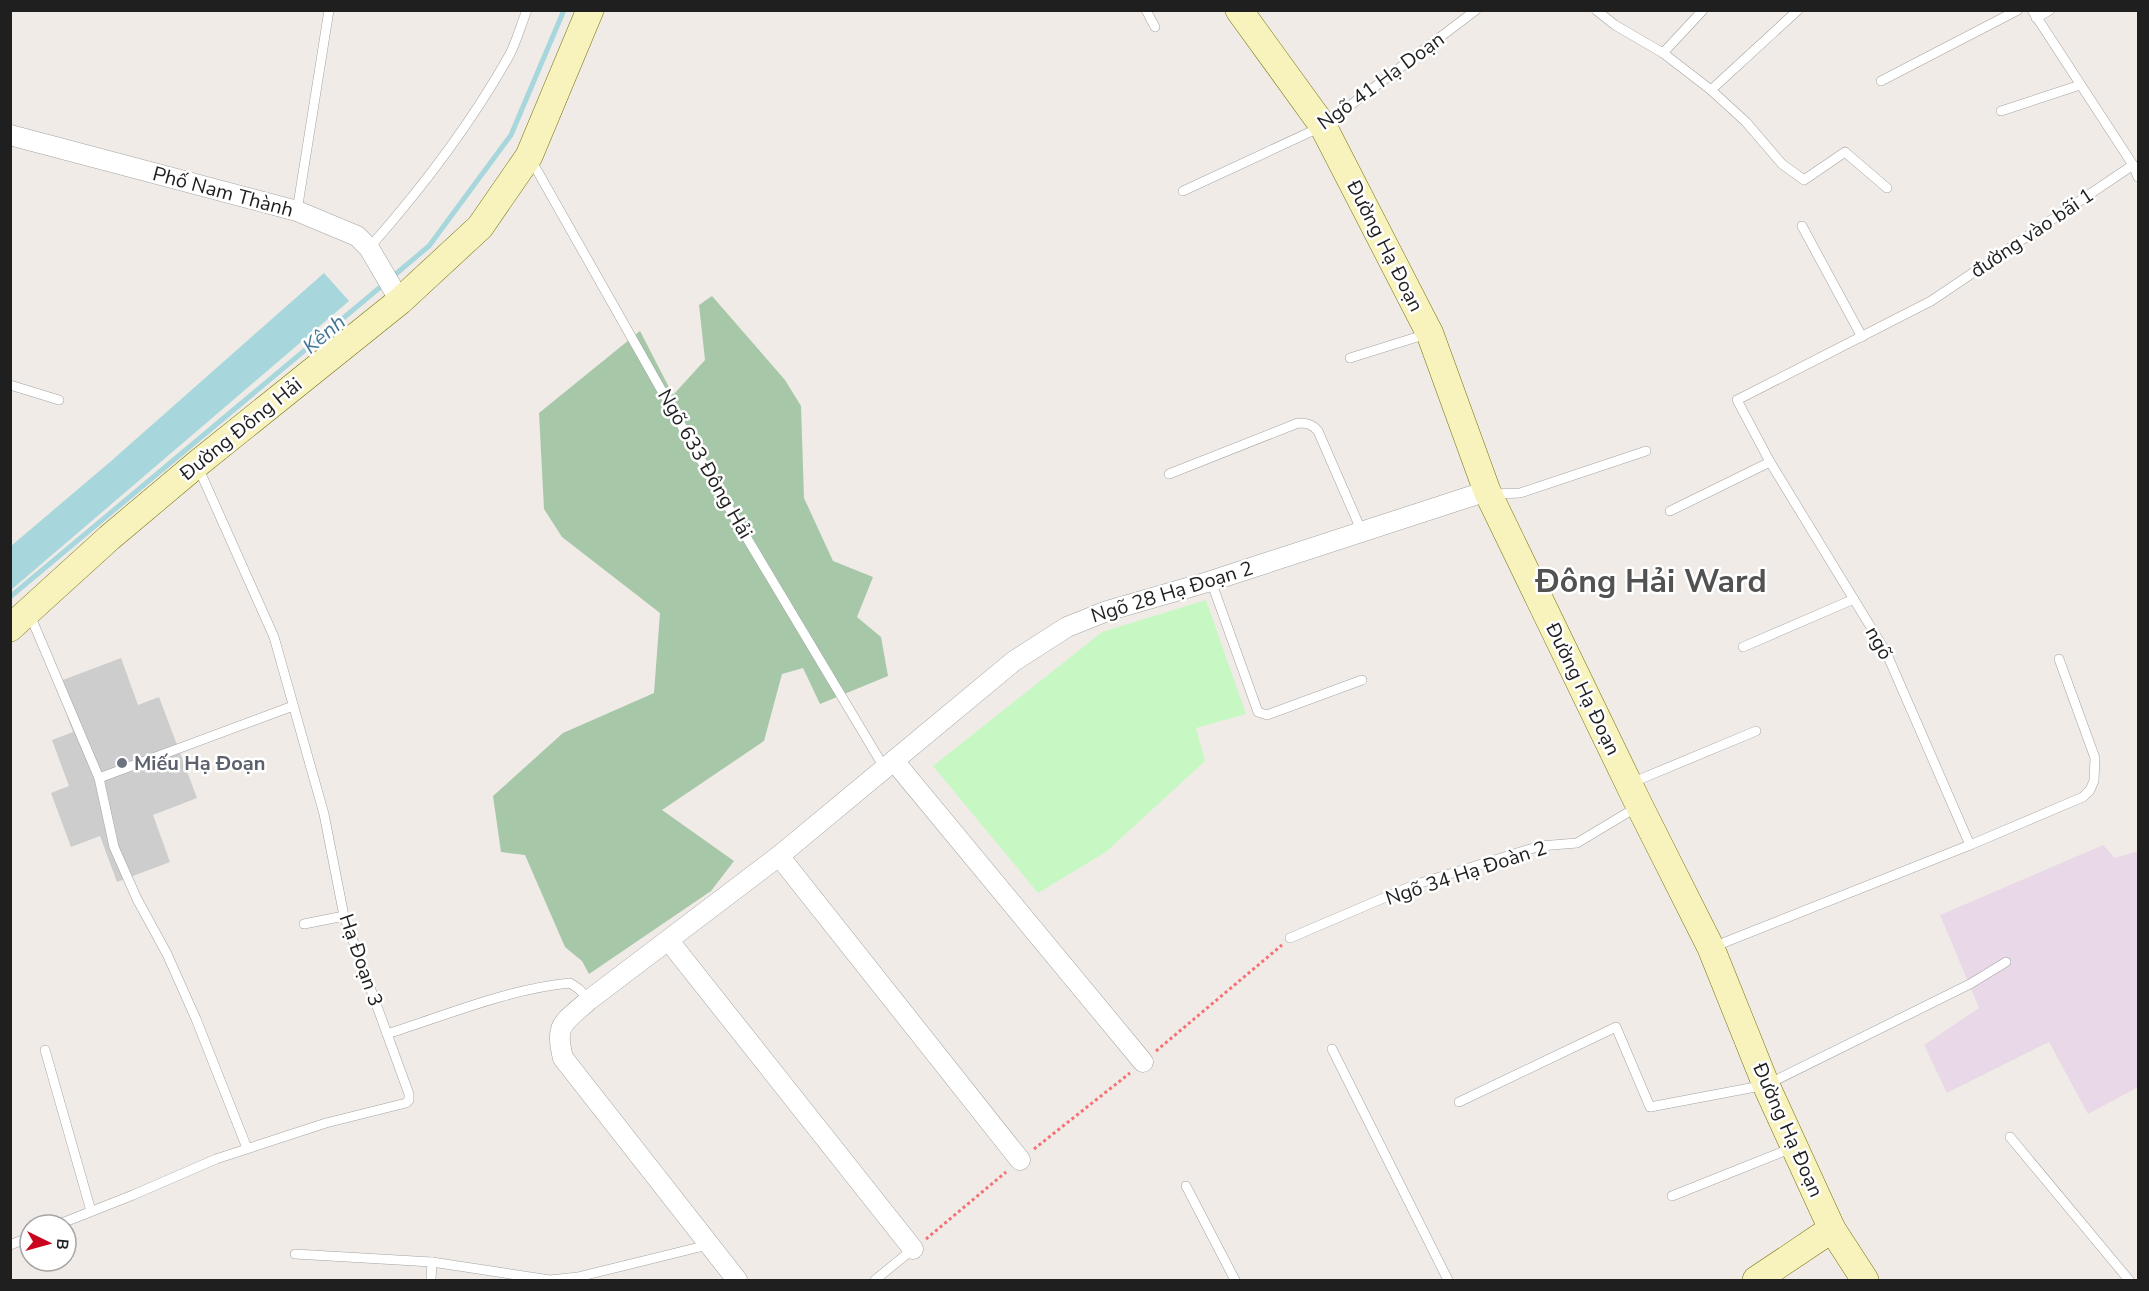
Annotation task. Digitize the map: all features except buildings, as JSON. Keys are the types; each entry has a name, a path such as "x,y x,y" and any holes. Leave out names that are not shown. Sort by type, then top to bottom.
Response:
{"street":[{"name":"Đường Đông Hải","path":"20,621 109,538 480,227 529,156 590,10"},
{"name":"Đường Hạ Đoạn","path":"1239,10 1323,126 1430,334 1487,491 1634,795 1711,948 1766,1085 1832,1228 1865,1281"},
{"name":"Phố Nam Thành","path":"10,135 297,211 357,236 369,248 398,296"},
{"name":"Ngõ 28 Hạ Đoạn 2","path":"708,1245 563,1058 558,1040 561,1026 589,1000 779,856 1014,661 1067,627 1107,611 1211,581 1487,491"},
{"path":"889,765 1143,1062"},
{"path":"779,856 1020,1160"},
{"path":"669,941 913,1249"},
{"path":"1756,1281 1832,1228"},
{"path":"708,1245 737,1281"}],"lane":[{"path":"297,211 329,10"},
{"path":"369,248 411,201 459,136 511,52 527,10"},
{"path":"1146,10 1155,27"},
{"name":"Ngõ 41 Hạ Doạn","path":"1183,191 1323,126 1476,10"},
{"path":"1596,10 1615,25 1664,52 1711,90 1746,122 1782,164 1804,180 1845,152 1887,188"},
{"path":"1664,52 1703,10"},
{"path":"1711,90 1798,10"},
{"path":"1881,81 2018,10"},
{"path":"2050,10 2034,14 2139,177"},
{"path":"2001,111 2080,85"},
{"name":"Ngõ 633 Đông Hải","path":"529,156 714,483 889,765"},
{"name":"đường vào bãi 1","path":"1931,301 2133,165"},
{"path":"1802,225 1862,337"},
{"name":"ngõ","path":"1931,301 1737,400 1770,462 1886,652 1970,845"},
{"path":"1350,358 1430,334"},
{"path":"10,386 59,400"},
{"path":"1170,474 1298,423 1307,423 1313,425 1318,431 1362,532"},
{"path":"1487,491 1496,495 1520,493 1646,451"},
{"path":"1670,512 1770,462"},
{"name":"Hạ Đoạn 3","path":"78,1216 247,1148 326,1123 406,1103 409,1100 409,1094 344,916 324,814 274,637 197,464"},
{"path":"1211,581 1258,712 1262,715 1362,680"},
{"path":"1743,647 1854,599"},
{"path":"20,621 99,778 114,847 137,899 172,964 247,1148"},
{"path":"1711,948 1970,845 2083,797 2090,790 2094,781 2095,758 2059,659"},
{"path":"99,778 293,706"},
{"name":"Ngõ 34 Hạ Đoàn 2","path":"1290,938 1414,885 1540,846 1577,843 1634,795 1756,731"},
{"path":"304,924 344,916"},
{"path":"1459,1102 1616,1027 1650,1107 1766,1085 1970,984 2006,962"},
{"path":"387,1034 495,999 559,984 570,983 589,1000"},
{"path":"1332,1048 1448,1281"},
{"path":"45,1050 91,1211"},
{"path":"2010,1137 2128,1281"},
{"path":"1672,1196 1795,1147"},
{"path":"1186,1186 1235,1281"},
{"path":"295,1254 432,1262 550,1280 578,1277 708,1245"},
{"path":"875,1281 913,1249"},
{"path":"432,1262 432,1281"}],"path":[{"path":"913,1249 1143,1062 1290,938"}],"shaded area":[{"name":"Miếu Hạ Đoạn","path":"121,658 138,705 159,697 197,798 153,815 170,862 117,882 100,836 71,847 51,793 69,786 52,740 73,732 55,683"},
{"path":"2103,845 2115,858 2138,851 2138,1087 2088,1114 2049,1042 1947,1093 1924,1045 1979,1008 1940,915"}],"green space":[{"path":"712,296 785,380 801,406 804,498 833,561 873,577 857,617 881,637 888,676 820,704 803,668 782,674 764,741 662,810 734,861 711,891 589,974 582,961 565,947 525,855 501,852 493,796 563,733 654,693 660,613 562,537 544,509 539,413 640,331 673,395 705,360 699,305"},
{"path":"1206,600 1246,714 1196,728 1205,761 1106,852 1038,893 933,766 1102,632"}],"water":[{"path":"324,273 349,301 11,590 11,546"}],"waterway":[{"name":"Kênh","path":"391,278 429,246 511,135 564,10"},
{"name":"Kênh","path":"10,597 384,284"}],"place":[{"name":"Miếu Hạ Đoạn","path":"122,763"}],"district":[{"name":"Đông Hải Ward","path":"1651,581"}]}
